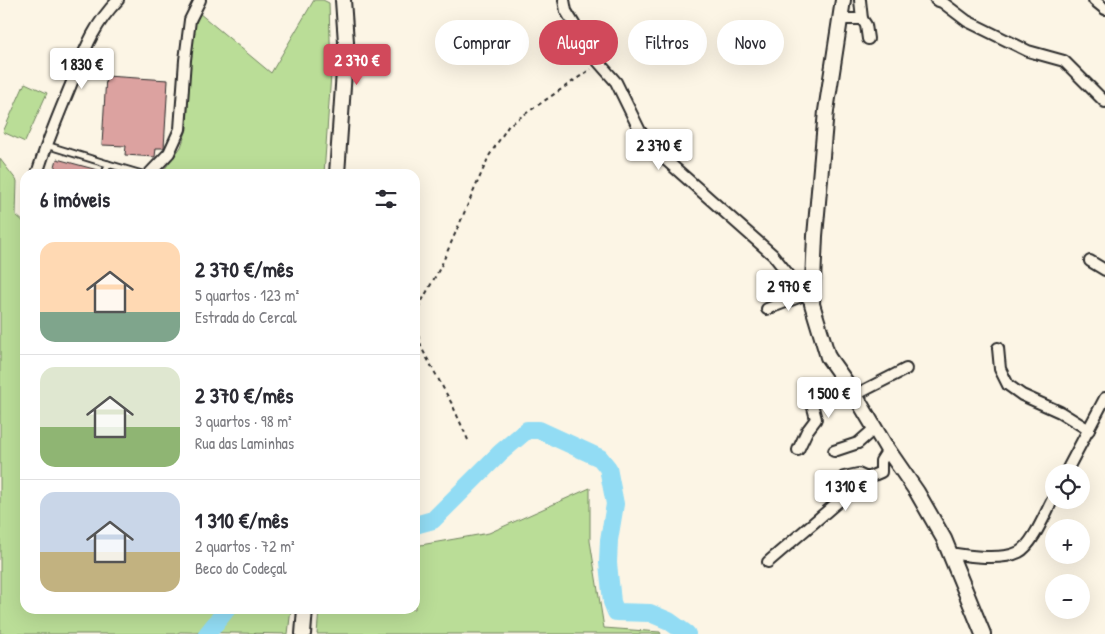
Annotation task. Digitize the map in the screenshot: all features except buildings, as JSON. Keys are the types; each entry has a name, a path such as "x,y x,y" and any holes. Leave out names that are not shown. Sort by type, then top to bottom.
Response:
{"street":[{"path":"38,169 45,145 84,50 102,16 118,0"},
{"path":"154,169 169,153 180,129 190,20 200,0"},
{"path":"337,169 346,42 343,0"},
{"path":"564,0 566,10 572,20"},
{"path":"808,300 826,111 843,0"},
{"path":"860,0 862,19 866,24 868,39"},
{"path":"936,0 942,2 967,21 1028,51 1064,61 1105,102"},
{"path":"1094,0 1105,8"},
{"path":"839,18 862,19"},
{"path":"602,65 616,82 640,131 658,153 773,255 808,300 828,357 917,492 949,553 983,634"},
{"path":"1090,261 1105,270"},
{"path":"767,309 808,300"},
{"path":"998,348 1000,369 1008,385 1022,396 1060,412 1088,430"},
{"path":"798,450 807,431 816,419 812,400 851,390 906,369"},
{"path":"1070,464 1105,398"},
{"path":"834,451 858,443 875,428"},
{"path":"768,562 839,501 843,493 844,477 858,474 867,478 881,472 881,461 888,450"},
{"path":"949,553 974,557 1005,556 1020,552 1032,538 1047,509"},
{"path":"303,634 305,614"}],"lane":[{"path":"45,145 125,169"},
{"path":"106,169 108,164"}],"path":[{"path":"420,304 456,232 489,156 509,125 597,65"},
{"path":"420,341 468,440"}],"green space":[{"path":"314,0 323,0 329,3 331,74 324,169 165,169 181,147 187,129 192,26 199,13 271,73"},
{"path":"25,83 47,93 25,142 3,132"},
{"path":"0,159 17,181 16,215 20,219 20,614 290,614 288,634 180,632 176,634 0,634"},
{"path":"590,488 590,541 604,628 660,632 661,634 317,634 319,614 420,614 420,545 489,533"}],"waterway":[{"path":"420,524 433,520 500,453 527,430 539,430 600,458 608,468 615,504 609,540 608,563 612,602 616,612 650,613 669,621 687,634"},
{"path":"207,634 223,614"}]}
